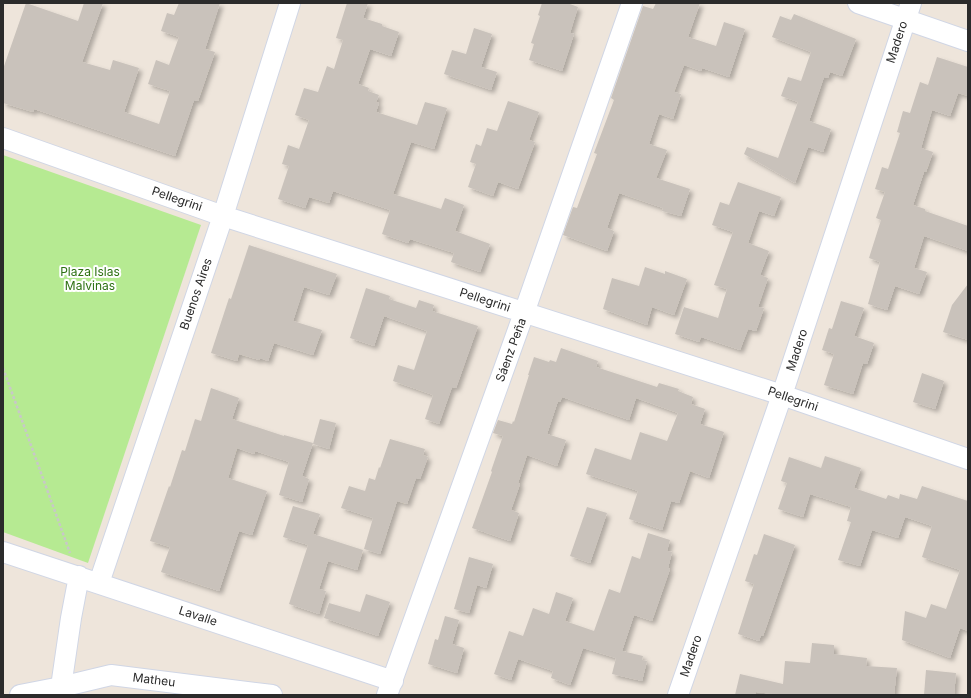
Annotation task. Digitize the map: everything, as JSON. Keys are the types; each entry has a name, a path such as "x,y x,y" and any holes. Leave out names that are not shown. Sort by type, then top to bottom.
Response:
{"street":[{"name":"Buenos Aires","path":"98,583 223,216 290,3"},
{"name":"Sáenz Peña","path":"390,688 524,313 632,3"},
{"path":"858,3 908,11 968,41"},
{"name":"Madero","path":"678,695 782,395 908,11"},
{"name":"Pellegrini","path":"3,138 223,216 782,395 968,459"},
{"name":"Lavalle","path":"3,552 79,576 390,688"},
{"path":"67,691 71,618 79,576"},
{"name":"Matheu","path":"20,695 67,691 111,675 272,695"}],"path":[{"path":"3,368 79,576"}],"green space":[{"name":"Plaza Islas Malvinas","path":"3,155 201,225 88,563 3,532"}],"building":[{"path":"26,3 78,21 84,3 103,3 82,62 110,70 113,60 139,68 124,112 159,124 170,91 148,84 156,60 169,65 179,37 161,31 167,13 174,15 179,3 220,3 205,49 215,52 198,101 194,100 175,156 34,109 33,112 3,103 3,69"},
{"path":"347,3 368,3 363,18 382,24 382,26 399,32 391,56 370,49 358,84 369,88 368,91 379,95 376,102 379,103 376,112 417,125 425,102 447,108 434,149 411,142 393,194 441,209 445,198 464,205 455,231 490,244 480,272 451,262 454,253 410,239 408,243 382,234 390,210 333,191 329,203 309,197 305,208 278,199 289,166 282,164 288,145 299,149 309,120 295,115 304,88 318,92 327,66 334,69 343,40 336,38"},
{"path":"542,3 567,3 578,7 570,33 574,34 562,71 529,60 534,44 531,43 540,16 538,15"},
{"path":"656,3 700,3 688,37 716,46 724,22 745,29 729,77 702,68 701,71 684,65 674,92 681,94 673,119 659,114 649,144 667,150 656,178 690,189 681,216 662,211 663,208 619,193 607,228 614,231 607,251 563,235 573,207 577,208 597,154 594,153 614,100 611,98 643,6 653,9"},
{"path":"794,14 856,39 842,76 830,72 828,78 824,77 809,121 831,129 823,152 808,147 795,183 744,154 747,147 778,158 798,102 781,96 788,77 801,81 811,52 772,37 780,16 791,20"},
{"path":"474,28 492,34 481,67 497,72 491,90 444,74 452,50 466,54"},
{"path":"937,57 968,67 968,96 958,93 950,116 932,110 921,148 933,152 926,172 924,172 913,205 925,209 925,211 968,226 968,251 924,236 914,268 927,272 919,294 895,286 887,310 868,304 880,262 869,258 881,220 876,218 885,192 875,189 882,167 888,169 900,133 897,132 903,111 910,113 920,82 928,85"},
{"path":"508,101 539,112 529,140 535,142 518,189 498,182 493,196 468,187 476,164 470,162 476,144 481,146 487,128 497,131"},
{"path":"738,182 781,197 774,216 759,211 748,243 769,251 760,275 768,278 758,307 764,308 756,331 748,329 740,350 701,337 699,342 675,334 684,307 718,318 727,289 714,285 733,232 712,225 720,202 729,205"},
{"path":"249,245 337,274 329,295 304,287 293,321 322,330 313,355 274,343 268,361 239,354 237,361 211,353 229,298 231,299"},
{"path":"645,267 665,274 665,271 687,279 674,315 652,307 647,325 603,309 612,278 639,286"},
{"path":"968,284 968,340 943,332 952,305"},
{"path":"366,288 390,296 389,299 416,308 419,300 434,305 432,311 478,326 456,388 452,387 439,424 425,419 433,395 393,381 398,365 414,370 427,331 384,316 374,346 350,338"},
{"path":"841,301 864,308 854,336 874,343 867,364 863,363 853,394 824,385 834,354 822,350 829,328 832,329"},
{"path":"561,348 598,361 596,367 657,387 659,383 679,389 678,391 693,397 691,404 705,409 700,424 724,432 709,478 690,471 679,503 671,501 662,530 629,519 638,491 586,474 595,448 631,460 640,432 667,441 678,413 636,398 629,420 562,397 560,402 558,401 547,434 566,440 557,466 527,455 518,483 520,484 511,510 519,513 510,541 472,528 503,436 493,433 498,420 512,424 513,421 514,422 534,357 549,362 550,360 556,362"},
{"path":"922,373 944,381 935,409 913,402"},
{"path":"211,388 239,398 232,419 284,436 313,443 302,476 309,479 302,502 279,495 289,462 255,451 254,454 237,448 228,478 267,491 252,535 239,531 219,591 161,572 170,547 150,541 182,450 185,451 195,419 201,421"},
{"path":"320,419 336,423 329,449 313,444"},
{"path":"390,439 425,449 423,455 428,457 420,479 416,478 407,504 397,501 380,554 364,549 373,518 341,508 349,486 365,491 369,478 375,480"},
{"path":"825,456 861,468 854,488 886,499 888,495 899,499 900,494 917,499 922,486 968,501 968,631 960,628 950,658 902,640 905,611 926,618 931,604 946,609 960,570 922,557 932,526 905,517 898,538 872,530 860,566 838,560 851,522 847,521 851,507 810,494 803,517 778,509 787,483 781,481 789,457 821,468"},
{"path":"293,506 320,514 313,534 363,550 357,570 328,561 319,589 326,591 319,614 289,604 308,545 283,537"},
{"path":"587,507 607,513 590,563 570,556"},
{"path":"648,533 670,540 667,551 672,552 668,568 670,569 652,621 634,615 622,651 643,656 642,660 647,661 642,681 612,674 616,658 583,648 570,685 551,678 553,671 518,659 511,680 494,674 509,631 523,636 533,608 549,614 556,592 573,598 565,621 594,631 609,589 620,593 632,556 640,559"},
{"path":"764,534 795,545 763,636 761,635 759,641 738,634 754,584 745,581 754,554 757,555"},
{"path":"469,557 493,564 486,588 477,585 469,613 454,609"},
{"path":"366,594 390,602 378,636 324,618 329,603 360,612"},
{"path":"445,616 459,620 452,644 464,648 457,673 428,664 435,639 438,640"},
{"path":"812,643 834,645 834,654 867,658 866,666 897,668 894,695 782,695 756,692 756,695 735,695 740,674 783,684 785,661 810,663"},
{"path":"926,670 956,673 954,695 924,695"}]}
